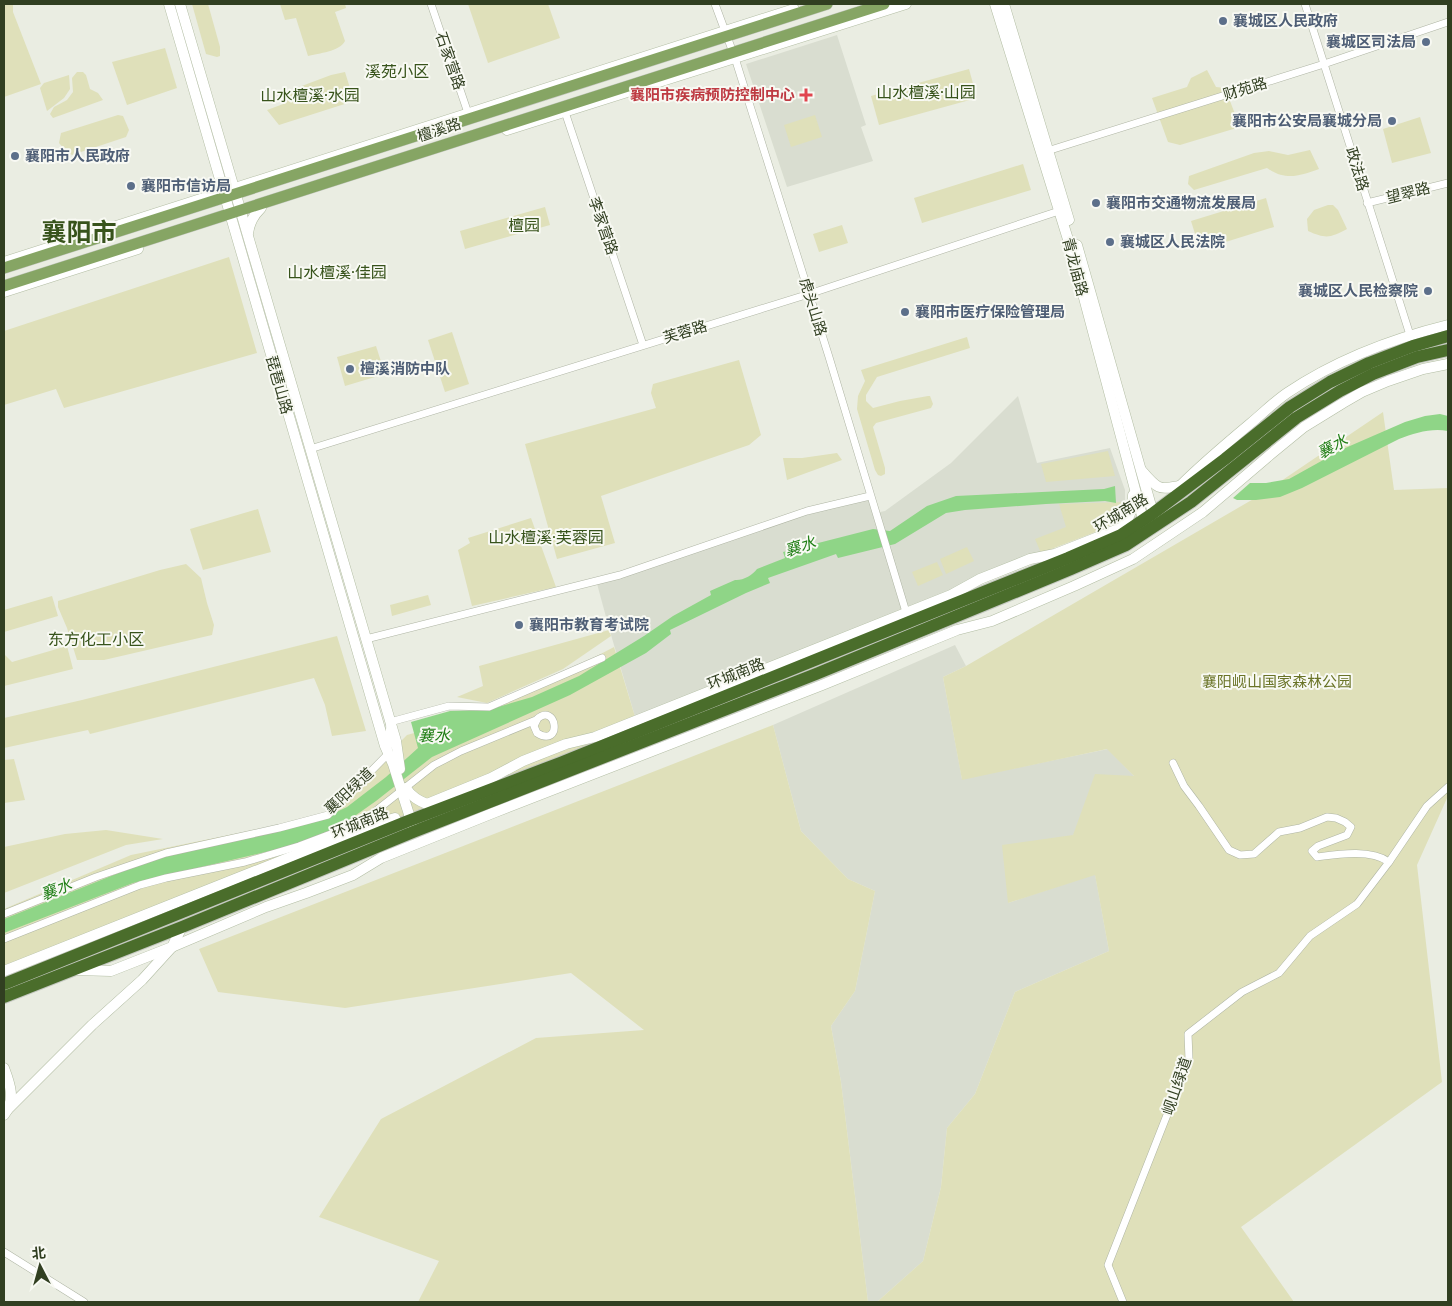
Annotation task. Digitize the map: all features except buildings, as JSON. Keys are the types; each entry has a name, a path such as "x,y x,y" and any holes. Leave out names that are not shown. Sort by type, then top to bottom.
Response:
{"highway":[{"name":"环城南路","path":"4,984 387,830 418,831 439,809 560,763 909,623 1150,523 1191,502 1296,418 1340,391 1448,336"},
{"name":"环城南路","path":"4,998 418,831 807,678 909,623 1126,545 1150,523 1185,485 1290,407 1330,382 1369,363 1415,352 1448,350"}],"main road":[{"name":"檀溪路","path":"4,268 229,192 726,33 827,4"},
{"name":"檀溪路","path":"4,286 564,110 884,4"}],"street":[{"name":"琵琶山路","path":"169,4 216,170 229,192"},
{"name":"琵琶山路","path":"180,4 227,165 229,192 235,214 236,238 385,746 388,754 396,763"},
{"name":"石家营路","path":"431,4 469,116"},
{"name":"虎头山路","path":"715,4 734,55 809,294 909,623"},
{"path":"726,33 810,4"},
{"path":"734,55 906,4"},
{"path":"991,4 1004,8"},
{"name":"青龙庙路","path":"996,4 1004,8 1045,152 1085,274 1139,468 1150,523"},
{"name":"政法路","path":"1305,4 1415,352"},
{"name":"财苑路","path":"1045,152 1324,64 1448,22"},
{"path":"4,292 108,259 235,214 261,208 564,110"},
{"name":"李家营路","path":"564,110 643,345"},
{"path":"4,262 207,196 229,192 250,182 469,116"},
{"name":"青龙庙路","path":"1045,152 1059,211 1132,482 1150,523"},
{"path":"227,165 234,174 250,182"},
{"path":"207,196 216,182 216,170"},
{"name":"望翠路","path":"1367,203 1448,183"},
{"path":"248,236 250,223 254,215 261,208"},
{"name":"芙蓉路","path":"310,449 809,294 1059,211"},
{"name":"琵琶山路","path":"235,214 248,236 396,742 396,763"},
{"path":"216,222 226,224 236,238"},
{"path":"73,970 111,971 266,907 306,894 353,875 381,858 418,831 917,647 957,630 992,621 1133,559 1203,512 1304,426 1362,392 1388,381 1415,352 1448,325"},
{"path":"1415,352 1448,364"},
{"path":"1139,468 1156,486 1166,488 1185,485"},
{"path":"1103,543 1121,528 1129,517 1133,505 1132,482"},
{"path":"366,639 620,575 808,511 870,496"},
{"path":"427,804 566,744 595,736 909,623 951,595 980,579 1030,560 1055,554 1121,528"},
{"path":"909,623 917,647"},
{"path":"388,754 390,722 450,706 490,707 602,658"},
{"name":"襄阳绿道","path":"4,939 140,885 245,862 299,846 344,829 363,821 434,765 461,751 536,720 540,716 546,715 552,719 555,725 553,732 547,736 537,733 534,726 536,720"},
{"name":"襄阳绿道","path":"4,914 96,877 166,853 328,815 388,754"},
{"path":"1173,762 1184,786 1230,850 1240,856 1254,854 1279,832 1300,828 1327,817 1336,818 1351,827 1347,835 1318,846 1312,851 1317,857 1352,854 1381,856 1389,862 1428,806 1448,787"},
{"path":"396,763 418,831"},
{"path":"403,789 417,800 439,809"},
{"path":"387,830 396,818 403,789"},
{"path":"4,970 371,825 396,818"},
{"name":"岘山绿道","path":"1123,1302 1108,1265 1189,1059 1188,1034 1242,992 1279,973 1310,936 1357,904 1389,862"},
{"path":"6,1112 92,1025 142,980 172,947 182,927"},
{"path":"4,1068 11,1089 6,1112"},
{"path":"4,1252 84,1302"}],"shaded area":[{"name":"襄阳市疾病预防控制中心","path":"837,35 866,125 861,127 873,161 787,187 746,64"},
{"path":"1018,396 1037,463 1110,448 1125,490 1125,511 1114,522 636,720 596,580 807,511 870,496 875,513 885,511 951,463"},
{"path":"955,645 966,666 943,677 962,779 1108,749 1135,777 1073,835 1008,903 1095,874 1109,951 1015,992 975,1094 947,1128 941,1187 923,1261 877,1302 868,1302 841,1082 831,1026 855,991 875,891 848,879 801,831 773,725"}],"green space":[{"path":"4,4 13,4 13,12 41,84 4,97"},
{"path":"192,4 208,4 220,47 220,56 206,54"},
{"path":"280,4 345,4 346,8 335,12 345,41 334,50 308,56 296,18 285,20"},
{"path":"468,4 548,4 560,38 488,63"},
{"path":"165,48 177,88 127,105 112,62"},
{"path":"969,69 977,98 879,125 871,96"},
{"path":"1207,70 1216,87 1225,88 1240,127 1180,145 1168,142 1152,98 1187,87 1191,78"},
{"path":"77,72 83,72 86,75 90,89 98,93 103,100 53,118 50,114 54,107 67,100 73,92 72,78"},
{"path":"345,72 354,101 279,125 267,110 286,103 283,93 331,75"},
{"path":"69,75 70,89 64,98 47,111 40,88 44,83"},
{"path":"118,115 123,116 129,130 126,137 72,155 59,143 61,133"},
{"path":"815,115 822,137 791,147 784,125"},
{"path":"1420,117 1431,153 1392,163 1383,129"},
{"path":"1310,150 1319,169 1305,174 1293,176 1280,175 1267,168 1194,190 1188,184 1189,176 1254,153 1269,151 1288,155"},
{"path":"1023,164 1031,190 922,223 914,198"},
{"path":"1266,198 1274,227 1200,250 1191,221"},
{"path":"1333,205 1338,210 1347,229 1328,236 1308,231 1307,219 1314,210"},
{"path":"545,207 550,225 465,249 460,231"},
{"path":"842,225 848,243 819,252 813,234"},
{"path":"229,257 257,353 64,408 56,389 4,405 4,331"},
{"path":"452,332 469,384 445,392 428,340"},
{"path":"967,337 970,348 877,377 866,395 866,401 873,408 928,396 930,396 933,404 931,408 876,423 873,427 885,468 885,474 878,475 857,409 858,396 865,381 861,370"},
{"path":"376,346 385,374 345,386 337,357"},
{"path":"739,360 761,435 749,445 601,496 615,543 557,559 525,444 656,408 651,393 653,384"},
{"name":"襄阳岘山国家森林公园","path":"1383,412 1394,490 1448,488 1448,796 1417,865 1442,1082 1241,1227 1294,1302 877,1302 923,1261 941,1187 947,1128 975,1094 1015,992 1109,951 1095,875 1008,903 1002,845 1073,835 1095,774 1134,776 1107,749 962,780 943,677 966,666 1262,494"},
{"path":"1108,451 1115,476 1046,482 1041,464"},
{"path":"837,453 842,460 787,480 783,458 802,458"},
{"path":"1123,502 1122,511 1113,523 1106,528 1041,553 1035,539 1066,527 1059,504"},
{"path":"258,509 271,552 203,570 190,529"},
{"path":"531,518 556,587 472,606 458,550 470,543 468,538"},
{"path":"967,547 974,561 946,574 940,559"},
{"path":"937,562 943,575 918,586 912,572"},
{"path":"186,564 201,578 214,625 212,635 104,660 77,660 58,607 58,601"},
{"path":"428,595 431,605 392,616 390,605"},
{"path":"52,596 58,616 4,632 4,610"},
{"path":"609,630 611,636 563,669 487,703 457,697 483,686 479,666"},
{"path":"337,636 366,731 332,736 325,705 314,678 90,734 88,730 4,748 4,718"},
{"path":"67,646 73,669 4,686 4,654 12,662"},
{"path":"614,647 639,730 4,984 4,909 131,855 328,815 407,735 492,711"},
{"path":"773,725 801,831 848,879 875,891 855,991 831,1026 841,1082 868,1302 418,1302 439,1261 319,1217 381,1119 536,1038 644,1030 571,973 345,1008 218,992 199,949"},
{"path":"14,759 25,800 4,803 4,760"},
{"path":"106,830 163,839 126,845 4,893 4,847 65,834"}],"water":[{"name":"襄水","path":"1440,414 1448,416 1448,431 1435,430 1399,439 1302,488 1280,497 1256,500 1237,500 1233,498 1250,483 1266,483 1289,479 1343,449 1405,422"},
{"name":"襄水","path":"1115,486 1116,503 1105,501 1046,504 946,513 895,544 838,558 836,554 768,578 770,583 670,630 671,634 646,653 570,695 432,757 376,801 329,831 287,847 133,883 4,933 4,919 131,868 167,856 328,816 347,807 386,777 418,748 411,722 450,711 488,710 532,697 579,676 673,616 711,595 710,591 735,580 744,579 757,569 785,558 783,552 873,529 890,531 927,506 956,496 1104,489"}],"place":[{"name":"襄城区人民政府","path":"1223,21"},
{"name":"襄城区司法局","path":"1426,42"},
{"name":"襄阳市疾病预防控制中心","path":"806,95"},
{"name":"襄阳市公安局襄城分局","path":"1392,121"},
{"name":"襄阳市人民政府","path":"15,156"},
{"name":"襄阳市信访局","path":"131,186"},
{"name":"襄阳市交通物流发展局","path":"1096,203"},
{"name":"襄城区人民法院","path":"1110,242"},
{"name":"襄城区人民检察院","path":"1428,291"},
{"name":"襄阳市医疗保险管理局","path":"905,312"},
{"name":"檀溪消防中队","path":"350,369"},
{"name":"襄阳市教育考试院","path":"519,625"}],"district":[{"name":"溪苑小区","path":"397,71"},
{"name":"山水檀溪·山园","path":"926,92"},
{"name":"山水檀溪·水园","path":"310,95"},
{"name":"檀园","path":"524,225"},
{"name":"襄阳市","path":"79,232"},
{"name":"山水檀溪·佳园","path":"337,272"},
{"name":"山水檀溪·芙蓉园","path":"546,537"},
{"name":"东方化工小区","path":"96,639"}]}
